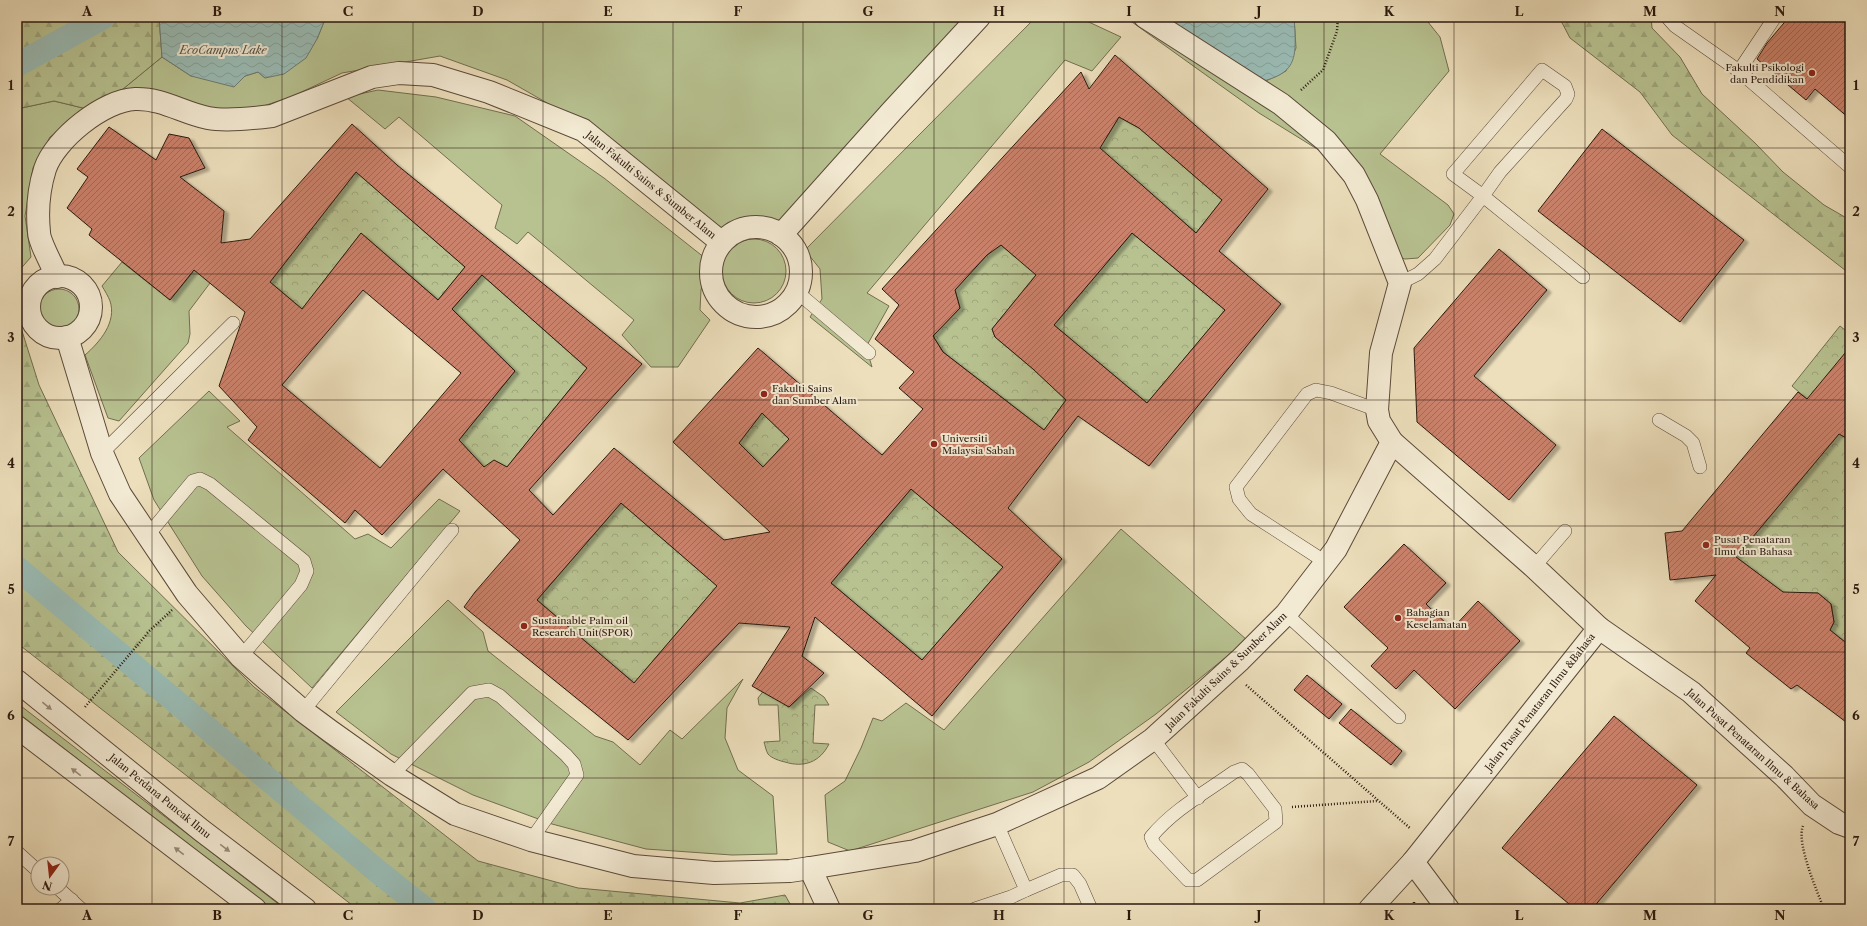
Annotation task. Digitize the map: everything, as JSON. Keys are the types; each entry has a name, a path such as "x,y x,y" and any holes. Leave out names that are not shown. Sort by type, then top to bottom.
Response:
{"street":[{"path":"781,235 892,111 979,17"},
{"path":"1145,17 1281,104 1326,141 1354,175 1367,200 1400,282 1380,353 1377,410 1379,422 1392,442"},
{"name":"Jalan Fakulti Sains & Sumber Alam","path":"57,277 38,233 40,191 46,168 56,151 66,139 95,114 110,105 135,99 163,102 209,118 256,118 272,116 372,77 399,73 433,75 489,92 583,130 722,242"},
{"path":"757,227 770,229 781,235 793,246 800,261 801,277 797,292 789,304 778,312 764,317 750,318 736,314 725,306 716,295 711,282 710,267 714,254 722,242 743,228 757,227"},
{"path":"57,277 68,278 85,288 92,308 90,318 77,333 67,337 58,338 45,334 35,325 31,317 31,299 35,290 40,284 57,277"},
{"name":"Jalan Fakulti Sains & Sumber Alam","path":"67,337 102,453 120,494 187,594 241,657 303,711 392,775 455,814 532,840 633,866 714,873 790,871 915,851 997,824 1086,785 1153,740 1229,670 1286,614 1327,563 1336,549 1392,442"},
{"name":"Jalan Pusat Penataran Ilmu &Bahasa","path":"1392,442 1534,567 1598,628 1413,862"},
{"name":"Jalan Pusat Penataran Ilmu & Bahasa","path":"1598,628 1691,692 1784,776 1812,805 1839,823 1850,827"},
{"name":"Jalan Perdana Puncak Ilmu","path":"17,681 202,830 305,909"},
{"path":"17,727 255,909"},
{"path":"1370,909 1413,862 1448,909"},
{"path":"810,868 829,909"}],"lane":[{"path":"1667,17 1675,26 1740,71 1850,167"},
{"path":"1740,71 1775,17"},
{"path":"1400,282 1418,274 1435,259 1483,196 1500,172 1566,99 1568,94 1565,86 1542,70 1453,174 1483,196 1583,277"},
{"path":"797,292 869,353"},
{"path":"102,453 233,323"},
{"path":"1327,563 1251,514 1239,499 1236,487 1307,394 1316,390 1331,393 1377,410"},
{"path":"1659,420 1686,436 1693,443 1700,467"},
{"path":"148,535 193,481 200,479 210,484 304,561 307,571 301,585 241,657"},
{"path":"303,711 452,530"},
{"path":"1534,567 1564,531"},
{"path":"1286,614 1399,717"},
{"path":"392,775 472,693 489,690 500,696 566,755 574,764 577,775 532,840"},
{"path":"1153,740 1198,798"},
{"path":"1242,769 1248,774 1274,809 1276,822 1197,880 1188,880 1154,844 1151,837 1168,819 1198,798 1234,772 1242,769"},
{"path":"997,824 1026,890"},
{"path":"17,852 30,864"},
{"path":"975,909 1010,897 1061,876 1074,875 1080,884 1091,909"},
{"path":"67,896 82,909"},
{"path":"61,909 72,900"}],"path":[{"path":"1281,104 1305,87 1323,70 1337,31 1338,17"},
{"path":"85,707 146,634 173,608"},
{"path":"1229,670 1428,844"},
{"path":"1274,809 1377,801"},
{"path":"1812,805 1800,832 1807,864 1824,909"}],"green space":[{"path":"28,17 159,17 162,57 123,89 103,97 87,109 54,101 17,109 17,24"},
{"path":"326,17 985,17 788,232 747,226 725,237 596,131 507,80 440,56 342,73 291,97 248,111 211,110 161,94 123,89 162,57 191,76 245,76 258,72 265,78 317,39"},
{"path":"1036,17 1078,17 1121,37 1092,71 1065,60 867,293 889,306 866,347 872,367 810,317 822,299 820,269 805,250"},
{"path":"1125,17 1145,17 1266,81 1286,71 1296,48 1294,17 1424,17 1440,37 1449,71 1380,154 1448,205 1454,214 1450,225 1418,258 1405,259 1392,255 1330,157 1259,113"},
{"path":"1559,17 1651,17 1652,28 1680,57 1702,94 1755,143 1783,172 1824,205 1850,220 1850,274 1672,135 1640,92 1570,38"},
{"path":"378,90 436,97 515,116 604,178 710,262 701,290 700,310 710,320 678,367 651,367 622,335 634,320 528,232 517,244 495,228 502,205 399,117 385,129 346,97"},
{"path":"54,101 87,109 50,137 33,168 25,216 31,257 17,273 17,109"},
{"path":"1119,117 1139,128 1222,200 1196,233 1122,168 1064,240 1099,144 1106,138"},
{"path":"356,172 465,267 438,300 361,233 302,309 270,282"},
{"path":"1132,233 1225,310 1147,403 1054,325"},
{"path":"748,239 760,239 777,248 784,259 786,271 784,283 777,294 760,303 748,303 736,298 727,289 722,277 722,265 727,253 736,244"},
{"path":"1030,244 1048,260 992,329 995,337 1033,369 1066,400 1044,430 943,352 933,336 960,308 955,290 987,255 1001,245 1016,258"},
{"path":"122,262 170,300 193,272 184,265 216,275 189,311 190,334 188,343 119,421 108,418 85,355 101,338 109,324 112,309 110,301 102,286"},
{"path":"482,275 587,368 507,467 484,467 459,440 515,371 452,309"},
{"path":"59,289 70,292 76,298 79,309 76,320 70,326 59,329 48,326 42,320 39,309 42,298 48,292"},
{"path":"17,315 39,385 118,552 254,687 478,861 578,888 740,903 785,895 793,909 357,909 17,643"},
{"path":"1840,326 1850,334 1850,359 1807,399 1792,386"},
{"path":"209,391 240,421 227,427 355,539 368,534 391,548 439,499 460,511 312,688 246,626 202,576 154,500 139,458"},
{"path":"762,413 789,439 763,467 739,443"},
{"path":"1839,434 1850,440 1850,646 1830,630 1834,622 1831,604 1818,593 1797,593 1793,600 1736,557"},
{"path":"911,489 1003,567 922,660 831,583"},
{"path":"621,503 717,586 634,683 537,600"},
{"path":"1121,529 1247,640 1156,714 1089,762 1033,792 850,851 828,842 825,795 845,781 861,748 873,718 882,721 906,703 944,730"},
{"path":"448,600 483,632 488,651 595,736 613,742 640,765 670,730 682,739 743,679 727,708 725,738 738,770 773,796 777,854 732,855 646,849 552,824 473,795 391,754 336,712"},
{"path":"811,688 824,697 829,705 815,705 813,743 829,744 821,755 805,764 792,764 773,758 768,754 764,742 780,741 778,705 759,705 758,698 765,689 789,707"},
{"path":"17,703 285,909 271,909 17,712"}],"water":[{"name":"EcoCampus Lake","path":"159,17 326,17 317,39 306,58 284,74 265,78 258,72 245,76 234,87 191,76 162,57"},
{"path":"1145,17 1294,17 1294,55 1291,64 1278,76 1250,84"}],"building":[{"name":"Fakulti Psikologi dan Pendidikan","path":"1789,17 1850,17 1850,119 1815,89 1806,100 1757,59 1767,43"},
{"name":"Fakulti Sains dan Sumber Alam","path":"1115,55 1268,189 1219,251 1281,304 1149,466 1078,416 1008,508 1062,559 932,716 815,617 802,656 824,673 789,707 752,686 790,627 739,623 628,740 464,607 520,540 443,469 382,535 355,510 345,523 248,440 257,427 219,386 245,312 194,270 170,300 89,235 92,229 67,208 88,177 77,169 109,127 156,160 169,134 189,138 205,168 180,177 224,211 221,243 250,239 352,124 397,165 642,364 529,490 553,515 614,448 724,540 770,532 673,442 758,348 882,455 923,409 899,388 914,372 875,339 899,305 882,289 1081,72 1089,89","holes":["1119,117 1139,128 1222,200 1196,233 1100,148","356,172 465,267 438,300 361,233 302,309 270,282","1132,233 1225,310 1147,403 1054,325","1001,245 1036,275 992,329 995,337 1033,369 1066,400 1044,430 943,352 933,336 960,308 955,290 987,255","482,275 587,368 507,467 494,460 484,467 459,440 515,371 452,309","363,290 461,373 380,468 282,385","762,413 789,439 763,467 739,443","911,489 1003,567 922,660 831,583","621,503 717,586 634,683 537,600"]},
{"path":"1602,129 1744,240 1680,322 1538,211"},
{"path":"1499,249 1547,290 1474,376 1556,445 1509,500 1417,422 1414,348"},
{"name":"Pusat Penataran Ilmu dan Bahasa","path":"1850,347 1850,440 1839,434 1736,557 1783,592 1818,593 1831,604 1834,622 1830,630 1850,646 1850,725 1797,685 1791,689 1746,653 1750,648 1695,601 1716,575 1670,580 1665,533 1682,531 1798,392 1807,399"},
{"name":"Bahagian Keselamatan","path":"1404,544 1446,583 1426,604 1452,629 1478,601 1520,641 1455,709 1414,670 1396,689 1371,666 1388,648 1344,607"},
{"path":"1307,675 1342,704 1329,719 1294,690"},
{"path":"1351,709 1402,751 1391,765 1339,723"},
{"path":"1614,716 1697,785 1592,909 1575,909 1502,848"}],"waterway":[{"path":"17,65 104,17"},
{"path":"17,568 376,870 425,909"}],"place":[{"name":"Fakulti Psikologi dan Pendidikan","path":"1812,73"},
{"name":"Fakulti Sains dan Sumber Alam","path":"764,394"},
{"name":"Universiti Malaysia Sabah","path":"934,444"},
{"name":"Pusat Penataran Ilmu dan Bahasa","path":"1706,545"},
{"name":"Bahagian Keselamatan","path":"1398,618"},
{"name":"Sustainable Palm oil Research Unit(SPOR)","path":"524,626"}]}
